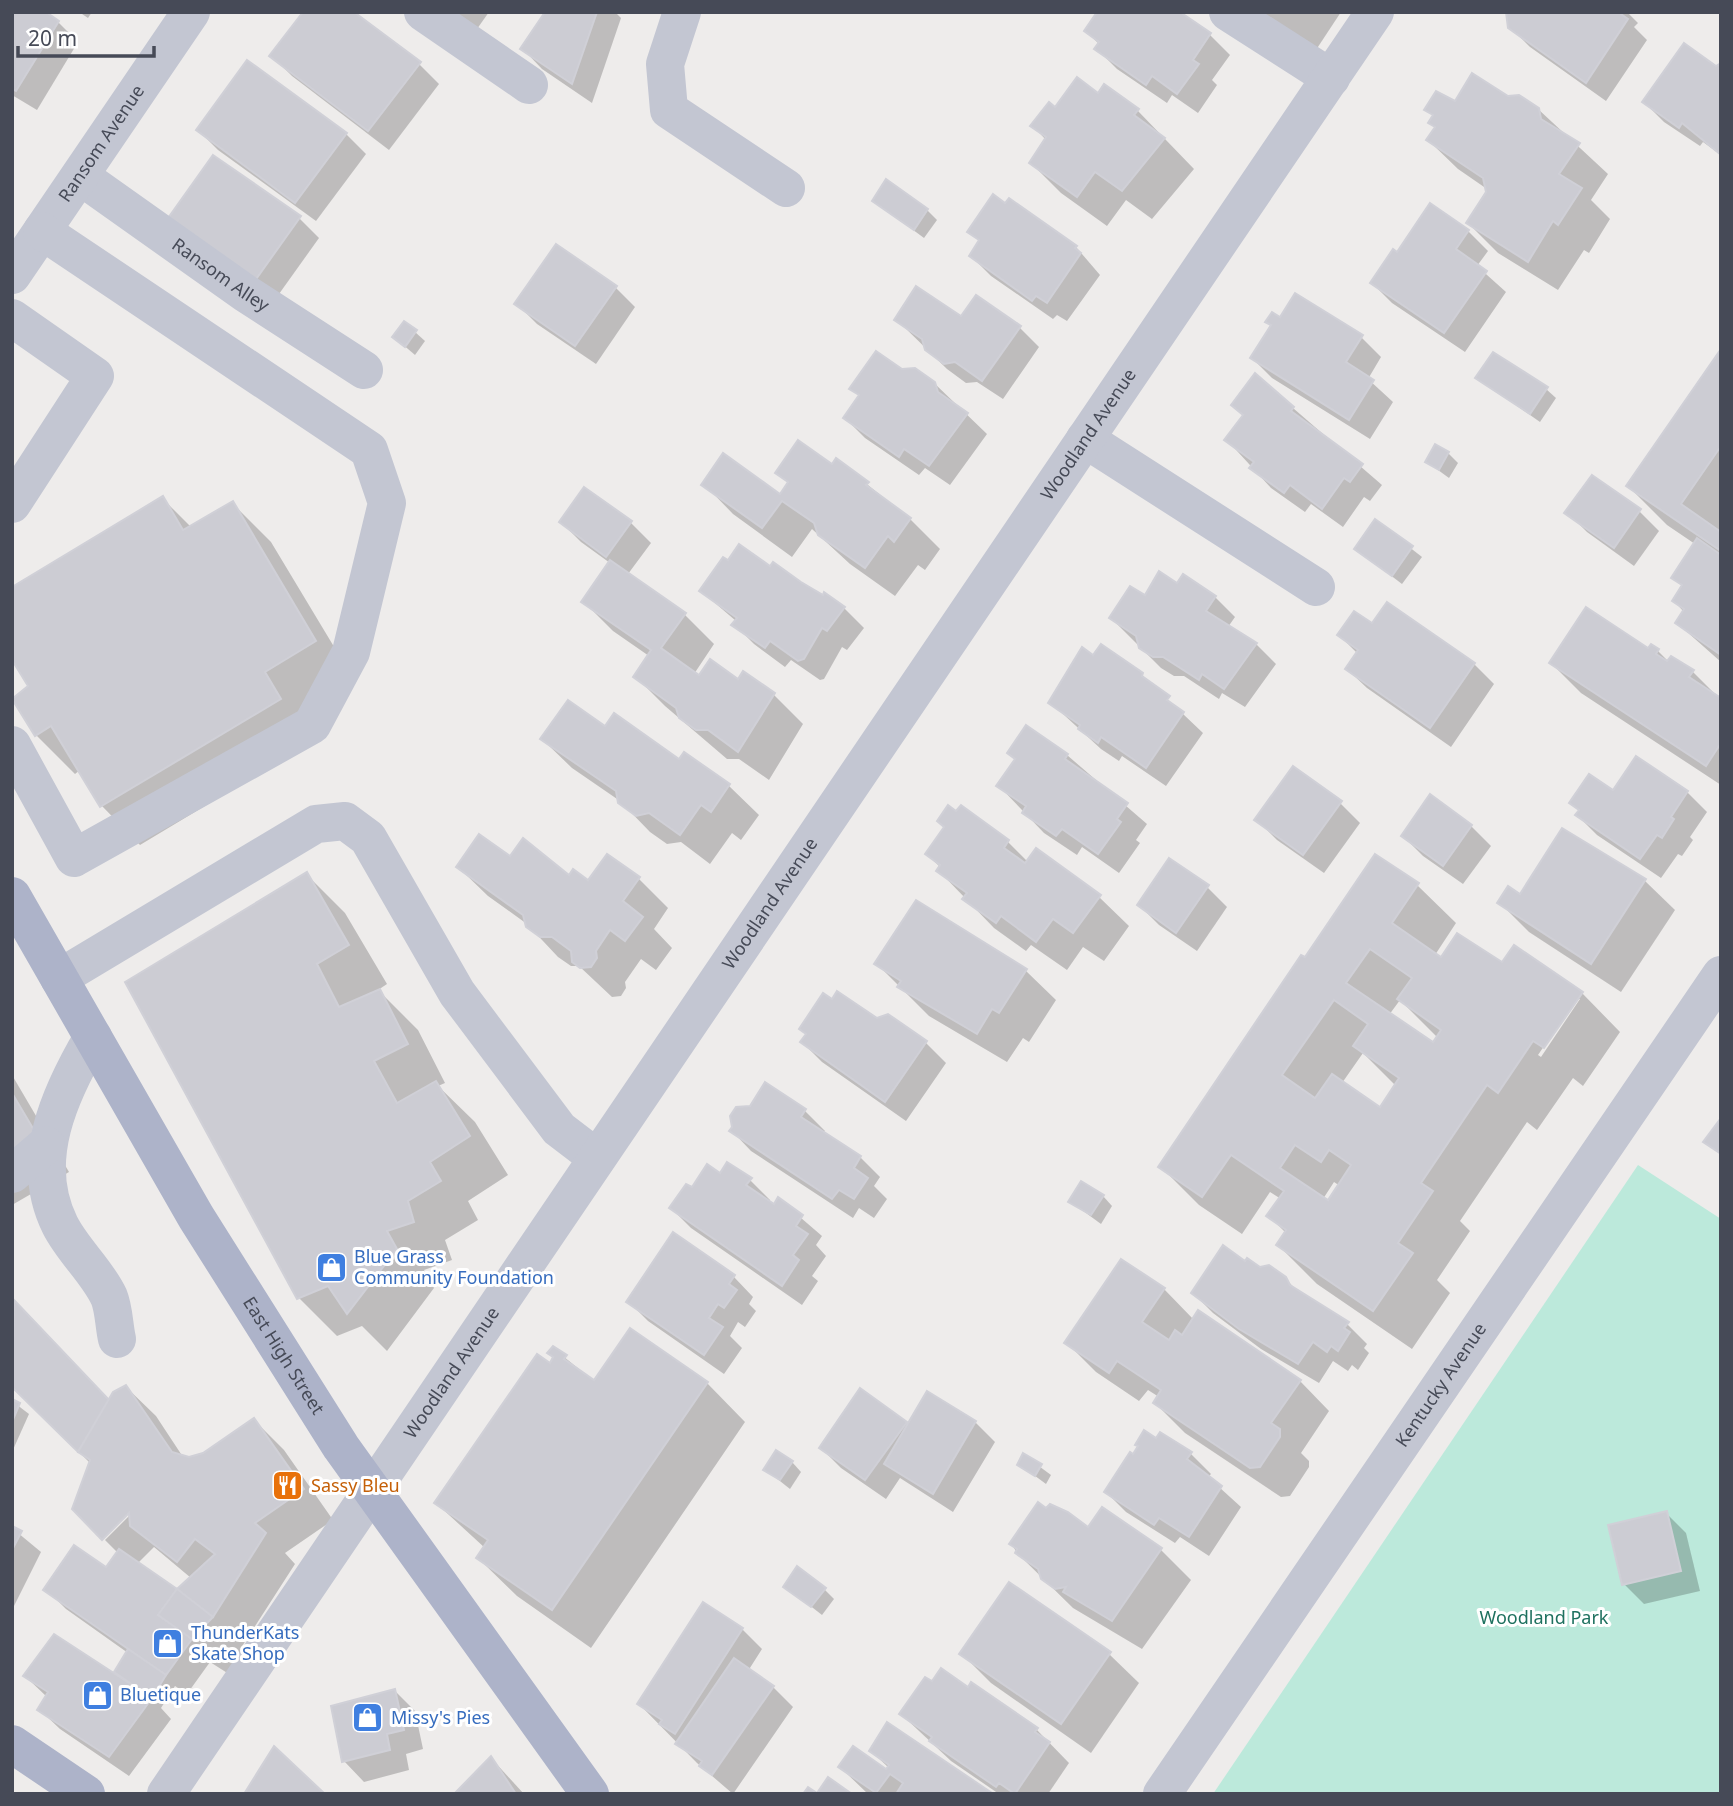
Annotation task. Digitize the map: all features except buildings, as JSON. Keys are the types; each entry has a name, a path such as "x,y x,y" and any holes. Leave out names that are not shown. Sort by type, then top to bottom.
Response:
{"main road":[{"name":"East High Street","path":"12,896 196,1217 371,1492 590,1794"},
{"path":"12,1744 86,1794"}],"street":[{"name":"Ransom Avenue","path":"12,275 191,12"},
{"path":"422,12 529,85"},
{"path":"682,12 665,64 669,110 786,188"},
{"path":"1227,12 1331,78"},
{"name":"Woodland Avenue","path":"166,1794 1375,12"},
{"name":"Ransom Alley","path":"80,176 245,293 364,370"},
{"path":"12,745 74,858 312,725 351,652 387,503 369,450 42,230"},
{"path":"12,318 95,376 12,504"},
{"path":"1085,439 1315,587"},
{"path":"59,978 316,824 345,821 368,838 457,993 551,1119 559,1129 597,1158"},
{"name":"Kentucky Avenue","path":"1162,1794 1721,975"},
{"path":"93,1037 68,1078 46,1145 48,1181 59,1224 109,1297 117,1339"},
{"path":"12,1174 46,1145"}],"green space":[{"name":"Woodland Park","path":"1638,1165 1721,1219 1721,1794 1213,1794"}],"place":[{"name":"Blue Grass Community Foundation","path":"331,1267"},
{"name":"Sassy Bleu","path":"288,1486"},
{"name":"ThunderKats Skate Shop","path":"168,1643"},
{"name":"Bluetique","path":"97,1695"},
{"name":"Missy's Pies","path":"368,1718"}]}
